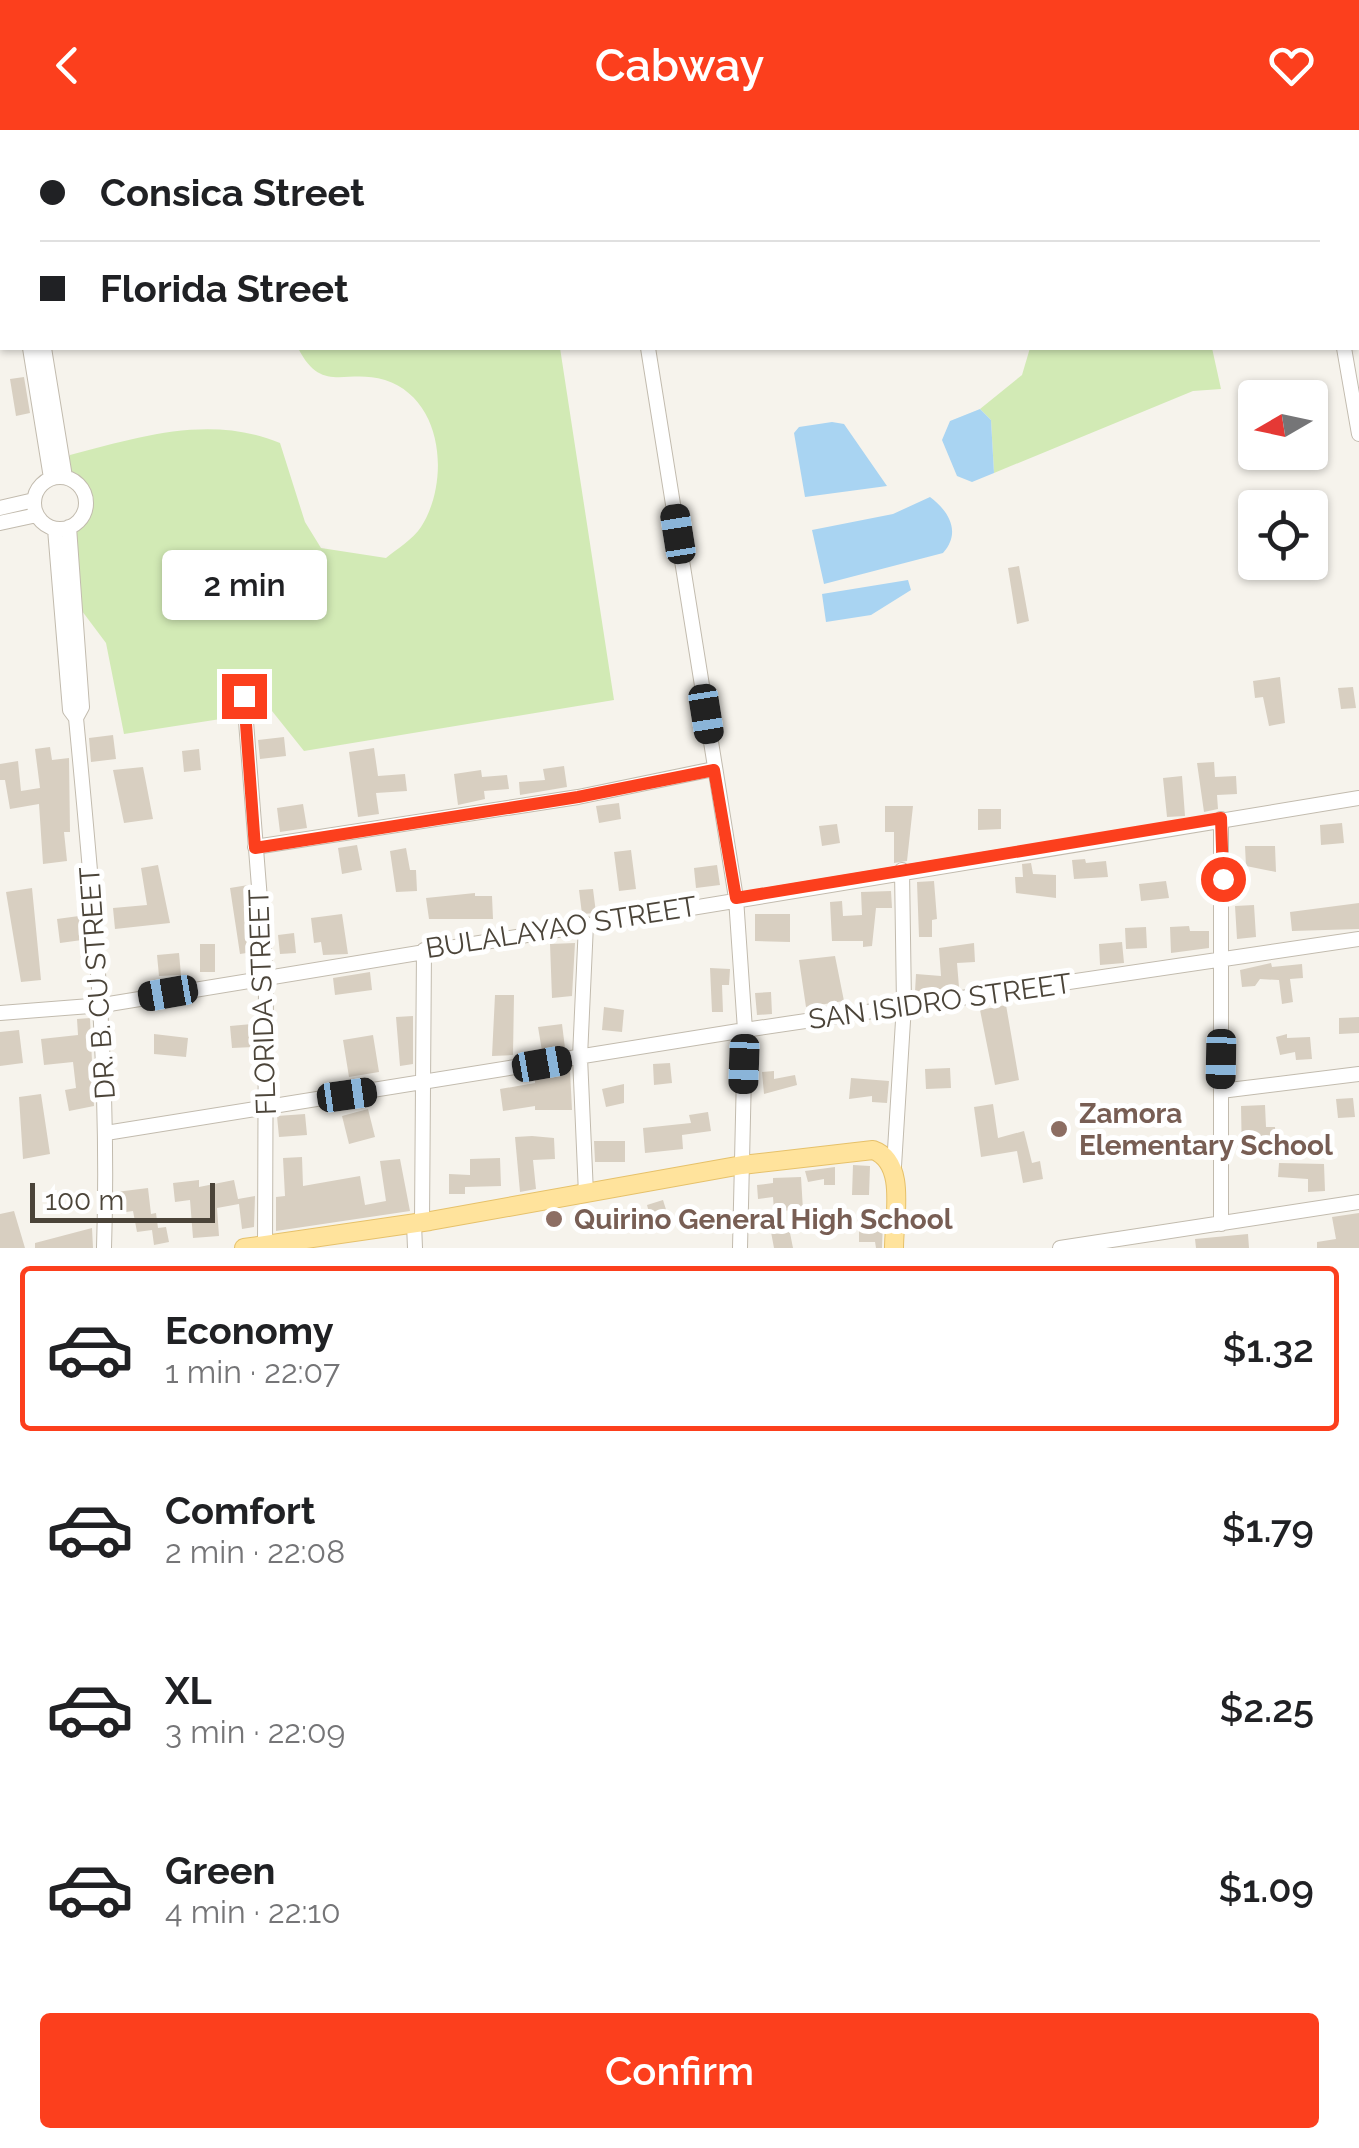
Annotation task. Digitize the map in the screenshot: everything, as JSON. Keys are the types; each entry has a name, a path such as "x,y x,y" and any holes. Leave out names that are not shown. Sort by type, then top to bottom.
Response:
{"main road":[{"path":"244,1248 418,1223 742,1165 873,1150 884,1154 894,1166 894,1248"}],"street":[{"path":"30,350 58,478"},
{"path":"44,350 58,478"},
{"path":"648,350 736,898 745,1030 740,1248"},
{"path":"1344,350 1359,434"},
{"path":"0,508 36,508 62,528 84,514 86,501 82,488 58,478 40,486 36,508"},
{"path":"0,523 36,508"},
{"name":"DR. B. CU STREET","path":"62,528 70,710 76,718 103,1005 104,1248"},
{"name":"FLORIDA STREET","path":"244,696 266,976 265,1246"},
{"path":"255,848 578,797 714,770"},
{"name":"BULALAYAO STREET","path":"0,1013 103,1005 902,870 1359,798"},
{"path":"1221,818 1221,1224"},
{"path":"894,1166 904,1005 902,870"},
{"path":"586,924 580,1057 586,1194"},
{"name":"SAN ISIDRO STREET","path":"106,1133 904,1005 1359,939"},
{"path":"415,1248 426,1084 424,950"},
{"path":"1221,1092 1359,1074"},
{"path":"1060,1248 1359,1202"}],"green space":[{"path":"299,350 560,350 614,700 304,751 272,711 124,734 106,643 79,607 75,524 86,501 77,483 58,477 70,455 175,431 254,434 280,443 305,522 321,548 386,558 418,531 430,509 436,488 436,444 420,405 405,390 385,380 326,376 307,362"},
{"path":"1029,350 1212,350 1221,389 1193,391 994,473 991,420 980,409 1022,375"}],"water":[{"path":"980,409 991,420 994,473 972,482 957,476 942,440 950,421"},
{"path":"844,424 887,486 805,497 794,433 799,427"},
{"path":"930,497 951,523 951,538 943,553 824,584 812,530 893,514"},
{"path":"908,580 911,590 871,615 826,622 822,594"}],"building":[{"path":"24,377 30,413 16,416 10,379"},
{"path":"1019,566 1029,621 1017,624 1008,568"},
{"path":"1280,677 1285,723 1269,726 1263,697 1255,698 1253,681"},
{"path":"1353,687 1356,708 1341,709 1338,688"},
{"path":"113,735 116,759 91,762 89,738"},
{"path":"284,737 286,756 260,759 258,740"},
{"path":"50,747 52,760 69,758 70,832 64,832 67,861 43,864 39,804 10,809 5,780 0,780 0,764 18,761 21,791 40,788 35,749"},
{"path":"374,748 378,776 405,774 407,791 376,793 379,814 358,817 349,752"},
{"path":"199,749 201,770 184,772 182,751"},
{"path":"1214,762 1215,777 1236,776 1237,794 1217,795 1218,809 1204,812 1197,763"},
{"path":"564,766 567,787 520,795 519,782 545,780 543,769"},
{"path":"143,767 153,819 124,823 113,770"},
{"path":"481,770 482,777 507,775 509,789 484,791 485,799 458,805 454,774"},
{"path":"1182,776 1185,816 1167,817 1163,778"},
{"path":"619,803 621,819 599,823 596,806"},
{"path":"303,804 307,828 280,832 277,808"},
{"path":"885,806 913,806 907,861 894,863 894,832 885,832"},
{"path":"978,809 1001,809 1001,829 978,830"},
{"path":"1342,823 1344,843 1321,845 1320,825"},
{"path":"837,824 840,843 822,846 819,826"},
{"path":"357,845 362,870 342,874 338,848"},
{"path":"1245,846 1275,846 1276,872 1246,866"},
{"path":"406,848 410,870 416,870 417,891 396,892 390,851"},
{"path":"631,850 636,889 619,891 614,852"},
{"path":"1085,859 1086,863 1106,861 1108,877 1074,879 1072,860"},
{"path":"1031,863 1033,874 1056,875 1056,898 1016,893 1015,877 1023,877 1022,864"},
{"path":"158,865 170,923 115,929 113,908 147,905 141,868"},
{"path":"717,865 720,885 696,888 694,868"},
{"path":"934,881 937,919 932,920 932,937 919,937 917,882"},
{"path":"1166,881 1169,898 1141,901 1139,884"},
{"path":"248,885 250,905 245,906 253,952 240,954 230,888"},
{"path":"32,888 41,980 21,982 6,892"},
{"path":"593,889 596,913 582,914 579,890"},
{"path":"891,891 892,908 876,908 872,946 863,947 863,941 832,941 830,902 842,901 843,916 862,915 861,892"},
{"path":"475,893 492,896 493,919 429,919 426,898"},
{"path":"1359,903 1359,929 1292,931 1290,912"},
{"path":"1254,905 1256,937 1237,939 1235,906"},
{"path":"342,914 348,954 323,955 321,942 314,943 311,918"},
{"path":"755,914 790,914 790,942 755,941"},
{"path":"79,916 82,940 60,943 57,919"},
{"path":"1189,926 1190,931 1209,931 1209,948 1171,953 1170,927"},
{"path":"1146,927 1147,948 1126,949 1125,928"},
{"path":"294,933 296,953 280,954 278,935"},
{"path":"1122,942 1124,963 1100,965 1099,944"},
{"path":"575,943 572,996 552,998 550,944"},
{"path":"974,943 975,962 957,963 959,987 915,992 916,974 941,976 939,948"},
{"path":"200,944 215,944 215,972 200,972"},
{"path":"179,953 181,975 159,976 157,955"},
{"path":"835,956 844,1001 806,1007 799,960"},
{"path":"1271,963 1272,967 1302,964 1303,978 1290,979 1293,1002 1282,1004 1279,980 1260,979 1255,986 1242,987 1240,970"},
{"path":"710,968 730,969 729,985 722,985 723,1012 712,1012"},
{"path":"370,972 372,990 335,995 333,978"},
{"path":"771,992 772,1014 757,1015 755,993"},
{"path":"495,995 514,995 513,1055 492,1056"},
{"path":"1006,1005 1019,1080 995,1085 980,1010"},
{"path":"604,1007 624,1010 622,1032 602,1030"},
{"path":"413,1016 413,1064 400,1066 396,1017"},
{"path":"1359,1017 1359,1033 1339,1034 1339,1018"},
{"path":"90,1018 94,1106 69,1111 65,1090 76,1088 73,1062 44,1065 41,1039 78,1035 77,1019"},
{"path":"252,1024 254,1047 232,1048 230,1026"},
{"path":"562,1024 565,1048 542,1051 538,1027"},
{"path":"19,1030 23,1063 0,1066 0,1032"},
{"path":"154,1034 188,1038 186,1057 154,1054"},
{"path":"1287,1034 1287,1038 1310,1037 1312,1059 1296,1060 1295,1052 1280,1055 1276,1037"},
{"path":"373,1035 379,1072 349,1077 343,1040"},
{"path":"670,1063 672,1083 654,1085 653,1064"},
{"path":"950,1068 951,1088 926,1089 925,1069"},
{"path":"570,1070 572,1110 535,1110 535,1106 503,1111 500,1089 535,1083 535,1075"},
{"path":"774,1071 774,1079 795,1075 797,1085 764,1094 762,1072"},
{"path":"851,1078 889,1081 887,1103 872,1102 872,1096 849,1099"},
{"path":"624,1084 624,1103 606,1107 602,1089"},
{"path":"41,1094 50,1154 23,1159 19,1097"},
{"path":"1353,1098 1355,1117 1338,1118 1336,1099"},
{"path":"993,1104 998,1138 1024,1131 1032,1163 1040,1161 1043,1179 1023,1183 1017,1151 981,1157 974,1107"},
{"path":"1265,1105 1266,1127 1275,1127 1276,1157 1242,1157 1241,1106"},
{"path":"368,1109 375,1137 349,1144 342,1116"},
{"path":"708,1112 711,1131 682,1135 683,1149 645,1153 643,1128 691,1123 689,1115"},
{"path":"305,1114 307,1135 279,1137 277,1116"},
{"path":"515,1137 554,1138 555,1159 533,1160 536,1189 520,1192"},
{"path":"594,1141 625,1141 625,1162 595,1162"},
{"path":"302,1157 303,1186 360,1176 365,1205 386,1201 380,1161 400,1159 410,1211 276,1231 276,1197 285,1196 283,1158"},
{"path":"500,1158 501,1186 465,1187 465,1194 449,1194 449,1174 470,1175 470,1159"},
{"path":"1279,1163 1324,1164 1325,1191 1308,1192 1308,1179 1278,1177"},
{"path":"853,1165 870,1166 869,1195 852,1195"},
{"path":"835,1167 835,1185 824,1185 824,1179 808,1182 805,1171"},
{"path":"801,1177 803,1210 774,1211 773,1197 758,1199 757,1185 773,1183 773,1178"},
{"path":"199,1180 199,1187 234,1180 238,1199 255,1196 254,1227 242,1229 239,1204 217,1208 219,1236 193,1238 190,1200 175,1202 173,1183"},
{"path":"148,1188 151,1214 156,1213 158,1228 166,1227 169,1242 154,1245 152,1230 137,1232 133,1211 119,1213 116,1192"},
{"path":"663,1200 669,1219 652,1224 647,1205"},
{"path":"14,1211 25,1248 0,1248 0,1214"},
{"path":"1359,1213 1359,1248 1317,1248 1317,1242 1336,1239 1332,1217"},
{"path":"883,1222 882,1248 876,1248 875,1242 859,1242 859,1223"},
{"path":"92,1228 93,1248 35,1248 35,1243"},
{"path":"789,1228 793,1248 774,1248 771,1232"},
{"path":"1248,1234 1249,1248 1196,1248 1195,1239"}],"place":[{"name":"Zamora Elementary School","path":"1059,1129"},
{"name":"Quirino General High School","path":"554,1219"}],"route":[{"path":"244,696 255,848 578,797 714,770 736,898 1221,818 1223,879"}]}
